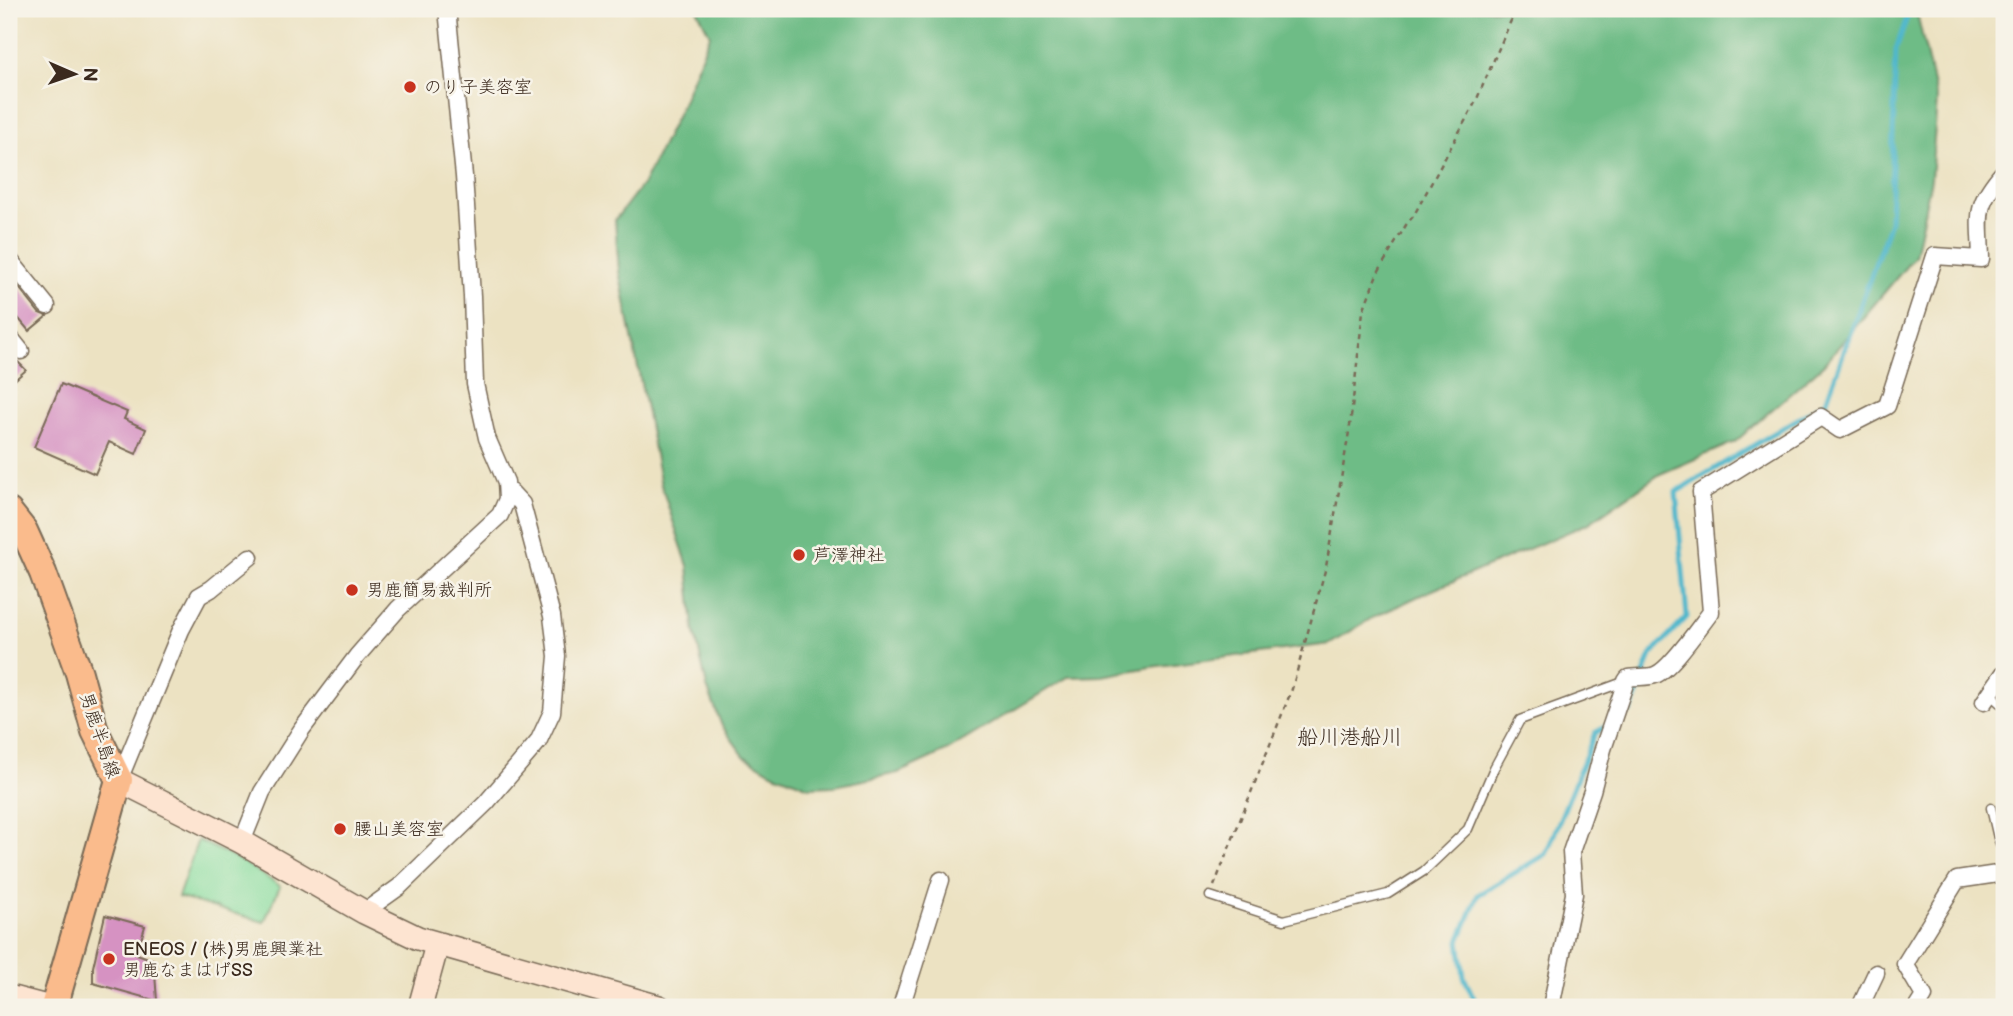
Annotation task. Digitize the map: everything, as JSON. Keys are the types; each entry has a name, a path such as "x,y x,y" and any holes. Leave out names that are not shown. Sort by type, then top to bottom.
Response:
{"main road":[{"name":"男鹿半島線","path":"9,512 24,531 43,573 79,673 95,731 119,780 54,1007"}],"street":[{"path":"364,912 399,887 486,803 538,742 552,712 557,656 552,616 522,504 508,489 487,438 475,384 464,176 447,9"},
{"path":"1551,1007 1574,894 1571,852 1626,681 1639,675 1655,676 1667,667 1711,612 1701,492 1821,417 1840,430 1887,406 1935,256 1981,259 1980,206 1988,190 2004,171"},
{"path":"9,259 47,306"},
{"path":"9,336 21,351"},
{"path":"243,842 262,792 318,708 357,656 398,609 500,515 508,489"},
{"path":"250,557 199,596 181,630 119,780 243,842 364,912 437,945 659,1007"},
{"path":"1987,697 2004,673"},
{"path":"1917,1007 1924,996 1905,964 1957,880 2004,873"},
{"path":"901,1007 941,880"},
{"path":"420,1007 437,945"},
{"path":"1860,1007 1876,973"},
{"path":"9,997 47,1007"}],"lane":[{"path":"1210,896 1284,920 1388,894 1424,871 1468,829 1494,768 1520,720 1626,681"},
{"path":"1987,697 2004,707"},
{"path":"1991,808 2004,854"}],"path":[{"path":"1210,896 1292,689 1326,567 1350,426 1363,312 1377,274 1414,215 1476,101 1516,9"},
{"path":"2001,9 2004,18"}],"green space":[{"path":"697,9 1916,9 1937,100 1931,179 1915,256 1824,364 1735,442 1660,474 1589,523 1421,595 1372,618 1330,644 1150,667 1102,676 1068,677 946,751 898,773 835,786 809,787 770,771 744,756 722,726 707,687 694,629 688,566 661,485 619,271 615,220 644,182 679,111 710,35"},
{"path":"198,840 243,862 280,886 264,922 178,897"}],"building":[{"path":"9,275 39,313 47,316 29,331 9,307"},
{"path":"9,353 26,370 9,385"},
{"path":"61,384 127,412 124,419 146,429 136,454 109,442 95,474 34,447"},
{"path":"105,915 145,926 137,954 154,960 157,1001 93,983 93,967"}],"waterway":[{"path":"1619,719 1631,711 1651,655 1687,617 1676,492 1826,402 1890,222 1896,49 1910,9"},
{"path":"1478,1007 1464,977 1459,941 1478,895 1546,854 1595,733 1607,726"}],"place":[{"name":"のり子美容室","path":"410,87"},
{"name":"芦澤神社","path":"799,555"},
{"name":"男鹿簡易裁判所","path":"352,590"},
{"name":"腰山美容室","path":"340,829"},
{"name":"ENEOS / (株)男鹿興業社 男鹿なまはげSS","path":"109,959"}],"district":[{"name":"船川港船川","path":"1350,737"}]}
